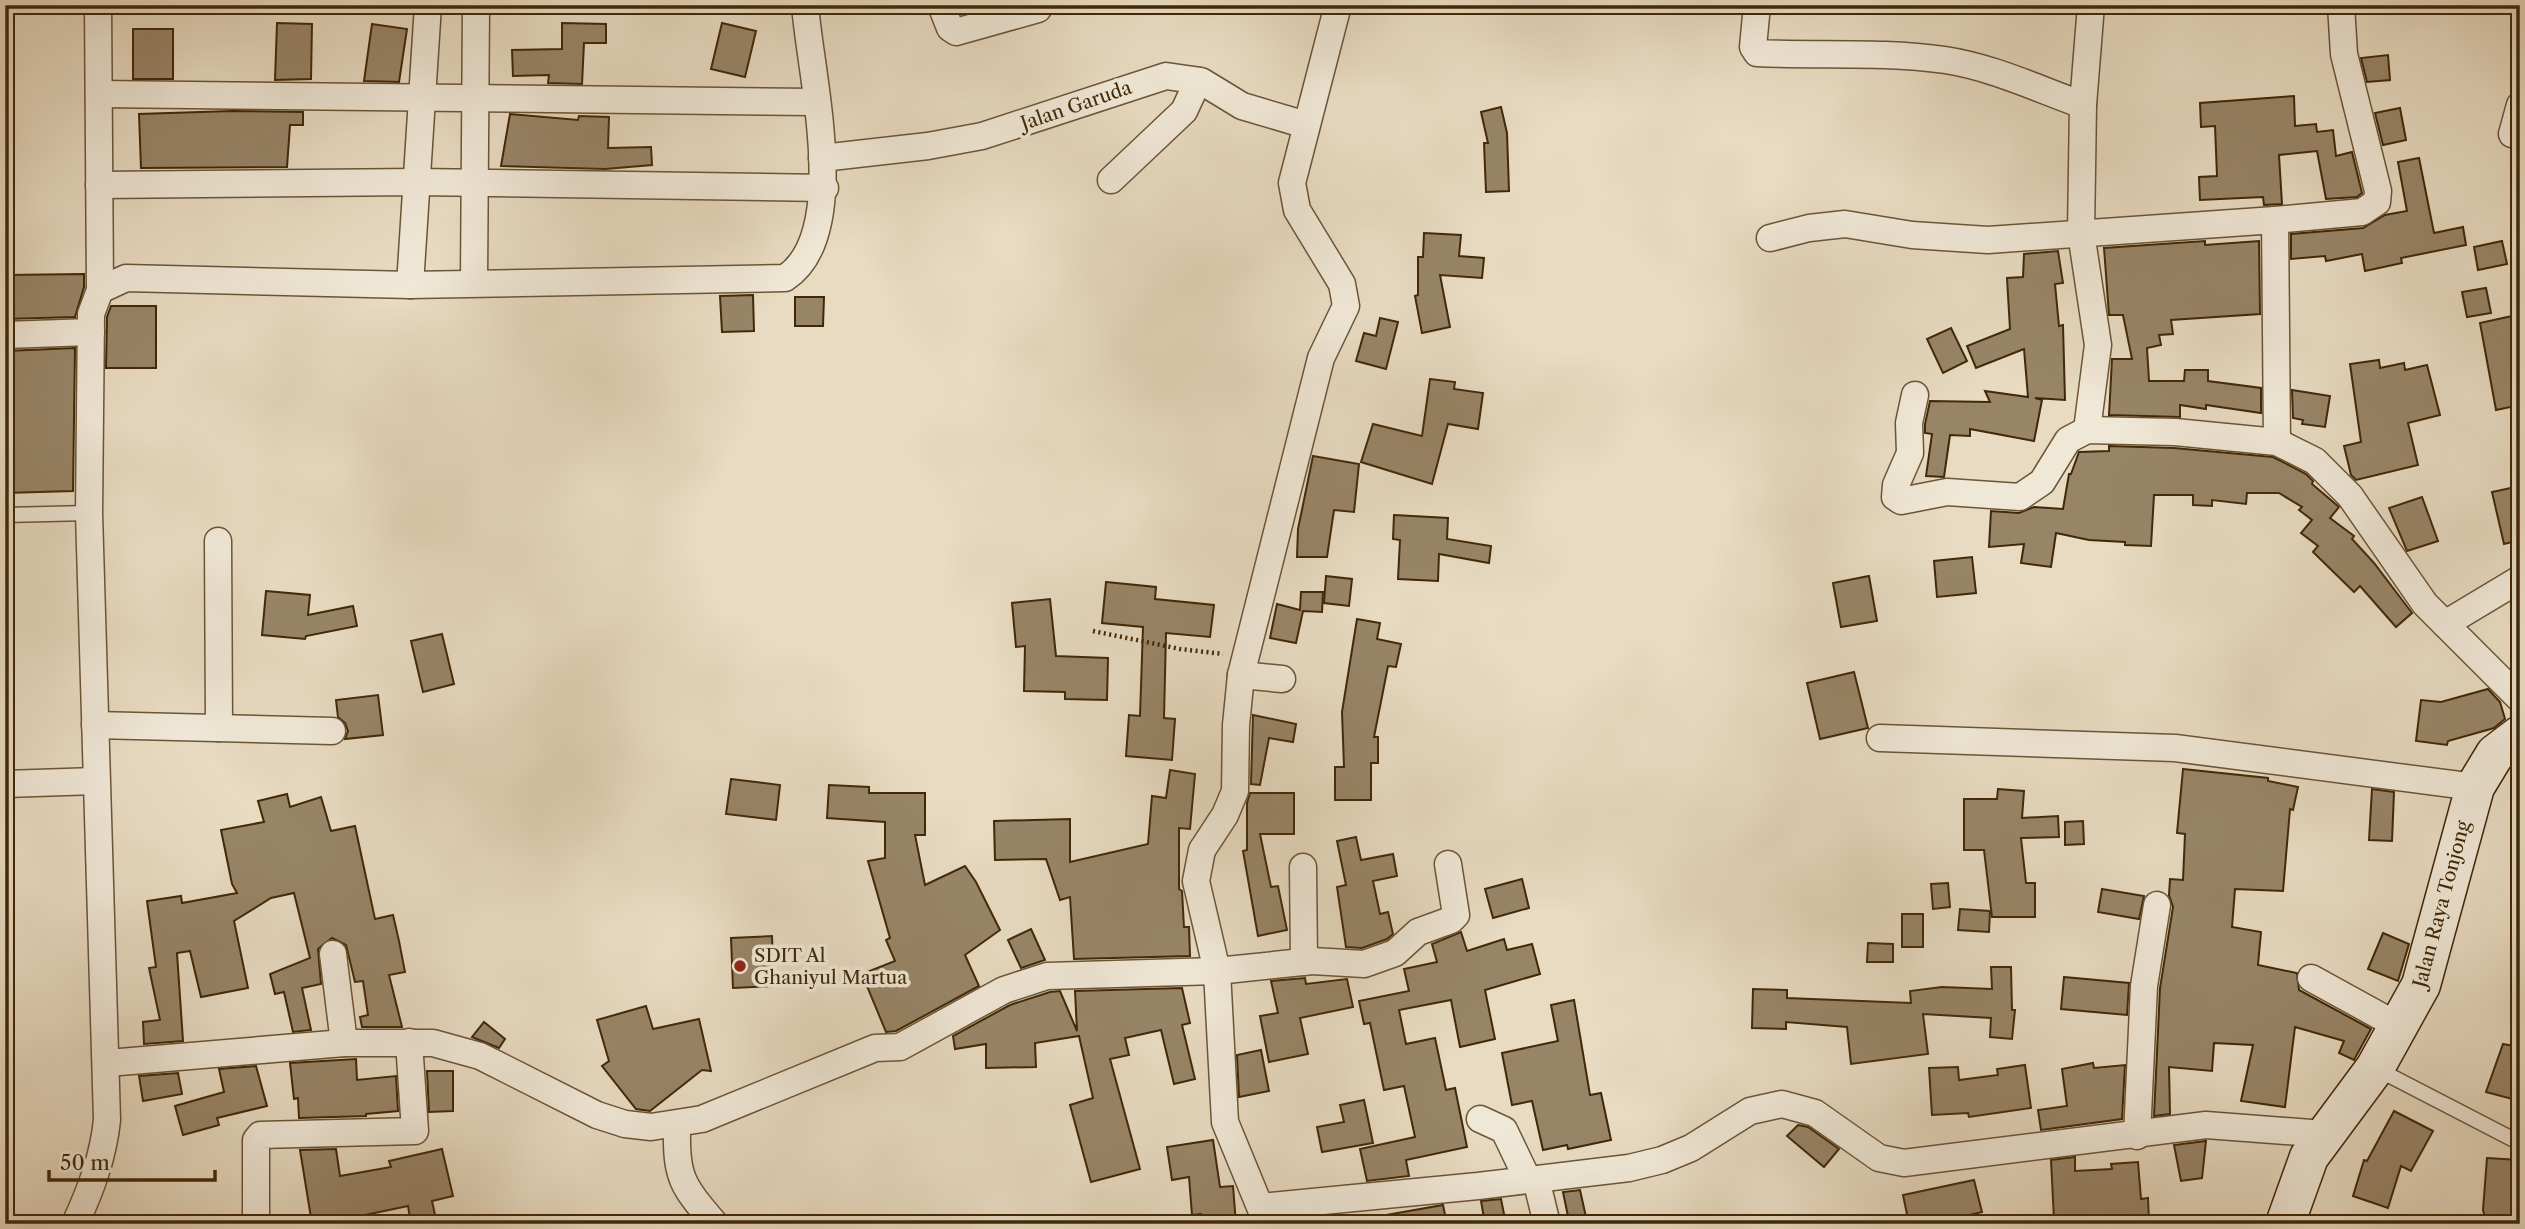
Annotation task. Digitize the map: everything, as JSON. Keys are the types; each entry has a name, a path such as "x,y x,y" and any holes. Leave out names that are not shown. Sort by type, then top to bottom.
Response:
{"main road":[{"name":"Jalan Raya Tonjong","path":"2285,1224 2309,1157 2375,1068 2421,985 2475,787 2496,754 2520,736"}],"street":[{"path":"75,1224 104,1150 108,1063 96,781 89,513 91,314 100,290 98,5"},
{"path":"410,285 428,5"},
{"path":"474,282 476,5"},
{"path":"100,290 126,278 410,285 785,278 800,268 811,247 824,188 805,5"},
{"path":"941,5 950,28 956,32 1038,9"},
{"path":"1338,5 1293,175 1292,196 1304,225 1342,284 1346,306 1321,358 1244,666 1236,725 1235,791 1225,815 1202,850 1196,881 1217,971 1221,1102 1225,1122 1252,1192 1264,1215 1629,1168 1661,1160 1700,1142 1750,1111 1782,1104 1815,1113 1879,1158 1891,1163 2222,1124 2325,1134"},
{"path":"1757,5 1753,47 1757,52 1947,60 1976,67 2083,105"},
{"path":"2088,430 2098,345 2081,233 2083,105 2091,5"},
{"path":"1770,238 1808,228 1844,223 1912,235 1965,240 2362,212 2377,202 2378,191 2344,54 2341,5"},
{"name":"Jalan Garuda","path":"822,158 928,146 982,136 1166,76 1198,80"},
{"path":"1111,180 1184,111 1198,80 1242,106 1306,125"},
{"path":"99,94 815,102"},
{"path":"2512,134 2520,105"},
{"path":"100,185 417,182 824,188"},
{"path":"2275,220 2277,442"},
{"path":"5,335 91,332"},
{"path":"1915,395 1909,423 1910,453 1896,485 1895,497 1901,501 1947,492 2020,497 2042,482 2068,440 2088,430 2175,432 2277,442 2315,461 2350,496 2389,556 2445,624 2520,699"},
{"path":"218,541 219,728"},
{"path":"2445,624 2520,579"},
{"path":"1244,666 1282,679"},
{"path":"95,725 332,731"},
{"path":"1880,738 2175,748 2475,787"},
{"path":"5,784 96,781"},
{"path":"108,1063 344,1043 433,1043 480,1056 597,1115 625,1124 677,1124 702,1119 875,1048 900,1046 983,1001 1027,981 1047,976 1217,971 1304,962 1352,965 1374,962 1395,953 1418,932 1451,920 1457,909 1448,864"},
{"path":"1303,867 1304,962"},
{"path":"2137,1136 2144,986 2157,905"},
{"path":"333,954 344,1043"},
{"path":"2311,978 2400,1027"},
{"path":"257,1224 256,1140 260,1135 415,1131 409,1042"},
{"path":"1480,1119 1504,1130 1532,1180 1546,1224"},
{"path":"677,1124 676,1158 681,1181 715,1224"}],"lane":[{"path":"5,515 89,513"},
{"path":"2375,1068 2520,1143"}],"path":[{"path":"1093,631 1180,649 1244,666"}],"building":[{"path":"277,23 312,24 311,79 275,80"},
{"path":"562,23 606,24 606,43 584,43 582,84 548,83 549,75 513,76 512,50 562,49"},
{"path":"722,23 756,31 745,77 711,69"},
{"path":"372,24 407,29 399,82 364,81"},
{"path":"133,29 173,29 173,79 133,79"},
{"path":"2388,55 2390,80 2367,82 2361,58"},
{"path":"2294,96 2295,126 2316,124 2317,132 2333,130 2336,156 2352,152 2362,193 2357,197 2326,199 2317,151 2279,155 2282,204 2264,205 2263,197 2200,200 2199,177 2217,176 2215,126 2201,127 2200,103"},
{"path":"1501,107 1507,133 1509,191 1486,192 1484,143 1488,143 1481,112"},
{"path":"2400,108 2406,140 2383,145 2375,113"},
{"path":"303,112 303,125 290,125 287,167 141,168 139,114"},
{"path":"510,114 578,120 579,116 609,117 608,148 651,147 652,165 605,169 501,166"},
{"path":"2419,158 2434,233 2463,227 2466,245 2401,258 2402,263 2365,271 2362,254 2326,261 2325,256 2291,259 2291,234 2363,228 2385,215 2407,211 2398,162"},
{"path":"1424,233 1461,235 1459,256 1484,258 1482,278 1440,275 1450,327 1422,333 1415,296 1418,295 1418,257 1423,257"},
{"path":"2205,241 2205,245 2259,241 2260,314 2171,320 2173,334 2159,335 2161,345 2147,348 2149,381 2184,381 2185,370 2208,370 2208,381 2261,388 2261,413 2206,405 2206,409 2180,405 2180,417 2109,415 2112,359 2132,359 2123,315 2109,315 2104,248"},
{"path":"2502,241 2507,264 2478,270 2474,247"},
{"path":"2058,251 2063,283 2055,284 2059,326 2063,325 2065,400 2035,398 2042,400 2034,441 1970,429 1970,436 1950,435 1944,477 1926,476 1932,434 1925,433 1925,424 1930,401 1990,402 1985,391 2028,397 2024,349 1976,368 1967,346 2010,329 2007,278 2023,277 2024,254"},
{"path":"84,274 84,287 75,317 5,319 5,275"},
{"path":"2486,288 2491,313 2467,317 2462,292"},
{"path":"753,295 754,331 722,332 720,296"},
{"path":"795,297 824,297 823,326 795,326"},
{"path":"111,306 156,306 156,368 106,368 107,317"},
{"path":"2512,316 2520,354 2520,405 2496,410 2480,323"},
{"path":"1380,318 1398,322 1386,369 1356,361 1364,333 1376,336"},
{"path":"1951,328 1967,361 1943,373 1927,339"},
{"path":"75,348 73,491 5,493 5,351"},
{"path":"2379,360 2380,368 2404,363 2405,370 2427,365 2440,415 2408,423 2418,465 2356,480 2351,475 2344,446 2361,442 2350,364"},
{"path":"1430,379 1455,382 1454,389 1483,393 1478,429 1448,424 1432,484 1361,462 1373,424 1422,436"},
{"path":"2292,390 2330,396 2325,427 2302,424 2303,420 2293,418"},
{"path":"2109,446 2174,448 2273,457 2306,474 2313,481 2312,484 2339,507 2330,518 2354,536 2352,539 2412,613 2396,627 2360,586 2354,592 2313,552 2318,546 2301,533 2312,520 2299,510 2302,507 2279,493 2247,493 2246,504 2212,500 2212,506 2193,505 2193,495 2154,495 2151,546 2125,545 2125,542 2089,540 2056,533 2051,567 2021,563 2024,544 1989,547 1991,511 2019,513 2034,507 2063,509 2069,474 2079,452 2109,451"},
{"path":"1313,456 1359,464 1354,512 1334,510 1327,557 1297,557 1298,529"},
{"path":"2520,486 2520,540 2504,544 2492,492"},
{"path":"2422,497 2438,541 2407,551 2389,508"},
{"path":"1394,515 1448,518 1447,539 1491,546 1489,563 1439,554 1438,581 1398,579 1400,540 1393,539"},
{"path":"1972,557 1976,593 1937,597 1934,561"},
{"path":"1326,576 1352,579 1349,606 1324,603"},
{"path":"1869,576 1877,621 1841,627 1833,583"},
{"path":"1106,582 1156,587 1155,599 1214,605 1210,637 1166,633 1164,718 1175,719 1172,760 1126,756 1129,715 1140,716 1143,627 1102,623"},
{"path":"266,591 310,595 308,615 353,606 357,626 306,636 305,639 262,635"},
{"path":"1301,592 1323,592 1322,612 1303,611 1296,643 1270,638 1277,604 1300,610"},
{"path":"1050,599 1056,656 1108,658 1107,700 1065,699 1065,692 1024,691 1025,646 1016,647 1012,603"},
{"path":"1357,619 1380,623 1377,639 1401,644 1396,667 1388,666 1374,737 1378,737 1378,763 1371,763 1371,800 1335,800 1335,767 1344,767 1342,712"},
{"path":"442,634 454,684 423,692 411,641"},
{"path":"1854,672 1868,728 1820,739 1807,683"},
{"path":"2488,689 2500,702 2505,719 2494,728 2448,741 2447,745 2416,741 2421,700 2441,702"},
{"path":"378,695 383,735 345,739 348,731 345,723 338,717 336,700"},
{"path":"1253,715 1296,724 1293,742 1269,738 1260,785 1251,784"},
{"path":"2183,769 2268,778 2268,781 2298,787 2293,810 2290,809 2283,891 2235,889 2232,927 2261,932 2258,965 2297,973 2299,990 2371,1029 2354,1060 2339,1053 2344,1041 2295,1027 2285,1107 2241,1101 2253,1045 2214,1043 2212,1071 2169,1067 2170,1114 2154,1116 2160,988 2173,907 2169,895 2170,879 2183,880 2185,834 2177,833"},
{"path":"1170,770 1195,774 1190,829 1179,828 1179,889 1182,891 1184,927 1189,927 1190,956 1074,959 1070,897 1060,900 1046,859 995,860 994,821 1070,819 1070,862 1148,844 1152,796 1166,798"},
{"path":"731,779 780,785 776,820 726,814"},
{"path":"829,785 869,787 869,793 925,793 925,835 915,835 925,885 965,866 1000,930 965,955 979,986 896,1031 886,1032 862,974 895,961 886,940 890,938 868,861 885,858 885,822 827,818"},
{"path":"1998,789 2024,791 2022,818 2058,816 2059,837 2021,838 2026,883 2035,883 2035,917 1992,917 1984,850 1964,850 1964,799 1997,799"},
{"path":"2372,789 2394,792 2392,841 2369,840"},
{"path":"1250,793 1294,793 1294,834 1260,834 1271,887 1278,886 1287,930 1258,936 1243,851 1247,850 1247,803"},
{"path":"287,794 290,807 321,797 331,831 355,826 375,919 393,915 405,972 389,975 402,1027 362,1027 360,1017 368,1015 363,981 355,982 346,945 332,938 318,949 321,984 302,988 311,1030 293,1032 284,992 275,994 270,974 310,958 294,893 271,898 234,921 248,988 201,997 190,951 177,953 183,1041 144,1044 143,1022 160,1020 149,968 156,967 147,901 181,896 182,903 237,893 232,884 221,830 264,822 258,801"},
{"path":"2083,821 2084,844 2065,845 2065,822"},
{"path":"1356,837 1361,860 1393,854 1397,876 1373,881 1380,914 1388,912 1393,934 1362,948 1346,947 1337,887 1346,885 1337,841"},
{"path":"1522,879 1529,908 1493,918 1485,889"},
{"path":"1948,883 1950,907 1933,909 1931,884"},
{"path":"2102,889 2144,896 2139,919 2098,912"},
{"path":"1960,909 1990,911 1989,932 1958,930"},
{"path":"1902,914 1923,914 1923,947 1902,947"},
{"path":"1031,929 1045,960 1021,968 1008,940"},
{"path":"1461,932 1467,951 1504,939 1507,950 1532,944 1540,974 1485,990 1495,1039 1460,1047 1451,1000 1399,1010 1406,1044 1435,1038 1446,1090 1455,1088 1467,1147 1406,1160 1409,1176 1367,1181 1360,1149 1415,1137 1404,1086 1384,1090 1370,1023 1364,1024 1359,1001 1409,991 1404,969 1437,962 1432,944"},
{"path":"2383,933 2409,944 2398,981 2368,969"},
{"path":"772,936 774,986 733,988 731,938"},
{"path":"1868,943 1893,944 1893,962 1867,962"},
{"path":"1991,967 2011,967 2012,1010 2015,1010 2012,1039 1990,1037 1991,1018 1923,1014 1928,1054 1851,1064 1847,1027 1786,1022 1786,1029 1752,1028 1753,989 1787,990 1787,998 1911,1003 1910,991 1942,987 1992,989"},
{"path":"2064,977 2129,983 2127,1015 2061,1009"},
{"path":"1305,978 1306,984 1347,979 1353,1007 1300,1018 1308,1054 1269,1062 1260,1016 1278,1013 1271,981"},
{"path":"1182,988 1190,1023 1182,1025 1195,1079 1174,1084 1161,1030 1125,1038 1129,1055 1110,1059 1140,1169 1091,1182 1070,1105 1093,1098 1079,1036 1035,1043 1036,1067 986,1068 986,1044 955,1049 953,1036 1010,1005 1050,992 1060,991 1077,1031 1075,991"},
{"path":"1574,1000 1590,1095 1601,1093 1611,1140 1568,1149 1567,1145 1543,1150 1532,1101 1512,1105 1502,1053 1558,1041 1551,1005"},
{"path":"646,1006 653,1029 699,1019 711,1071 702,1070 650,1111 636,1109 602,1066 609,1061 597,1020"},
{"path":"484,1022 505,1039 499,1048 472,1037"},
{"path":"2503,1044 2520,1047 2520,1101 2486,1092"},
{"path":"1261,1050 1269,1091 1239,1097 1237,1055"},
{"path":"356,1059 357,1080 396,1076 398,1111 366,1116 299,1118 298,1098 294,1099 290,1063"},
{"path":"2093,1063 2094,1068 2125,1065 2122,1119 2041,1130 2038,1110 2067,1106 2062,1069"},
{"path":"2025,1065 2031,1108 1969,1117 1968,1113 1932,1115 1929,1068 1958,1067 1959,1080 1998,1075 1997,1069"},
{"path":"256,1066 267,1106 217,1118 219,1125 183,1135 175,1106 224,1092 219,1069"},
{"path":"427,1071 453,1071 453,1111 429,1112"},
{"path":"178,1073 182,1094 143,1101 139,1076"},
{"path":"1364,1100 1373,1143 1322,1152 1317,1127 1344,1122 1340,1105"},
{"path":"2394,1111 2433,1131 2411,1171 2401,1166 2388,1208 2353,1196 2364,1160 2367,1161"},
{"path":"1798,1125 1808,1127 1839,1149 1824,1167 1787,1136"},
{"path":"1213,1140 1220,1187 1233,1186 1236,1224 1202,1224 1201,1214 1192,1215 1189,1177 1172,1180 1167,1147"},
{"path":"2206,1141 2202,1178 2181,1181 2174,1145"},
{"path":"336,1149 340,1176 391,1167 389,1161 442,1149 453,1196 432,1201 437,1224 411,1224 408,1206 346,1219 348,1224 312,1224 300,1150"},
{"path":"2075,1157 2075,1171 2112,1169 2111,1164 2138,1162 2141,1199 2148,1198 2149,1222 2081,1224 2081,1218 2054,1220 2051,1160"},
{"path":"2487,1158 2519,1160 2517,1211 2511,1211 2513,1224 2487,1224 2483,1210"},
{"path":"1974,1180 1982,1212 1936,1223 1935,1219 1909,1224 1903,1195"},
{"path":"1580,1190 1586,1217 1569,1221 1563,1192"},
{"path":"1501,1199 1506,1224 1485,1224 1481,1201"},
{"path":"1443,1205 1447,1224 1381,1224 1380,1216"}],"place":[{"name":"SDIT Al Ghaniyul Martua","path":"740,966"}]}
